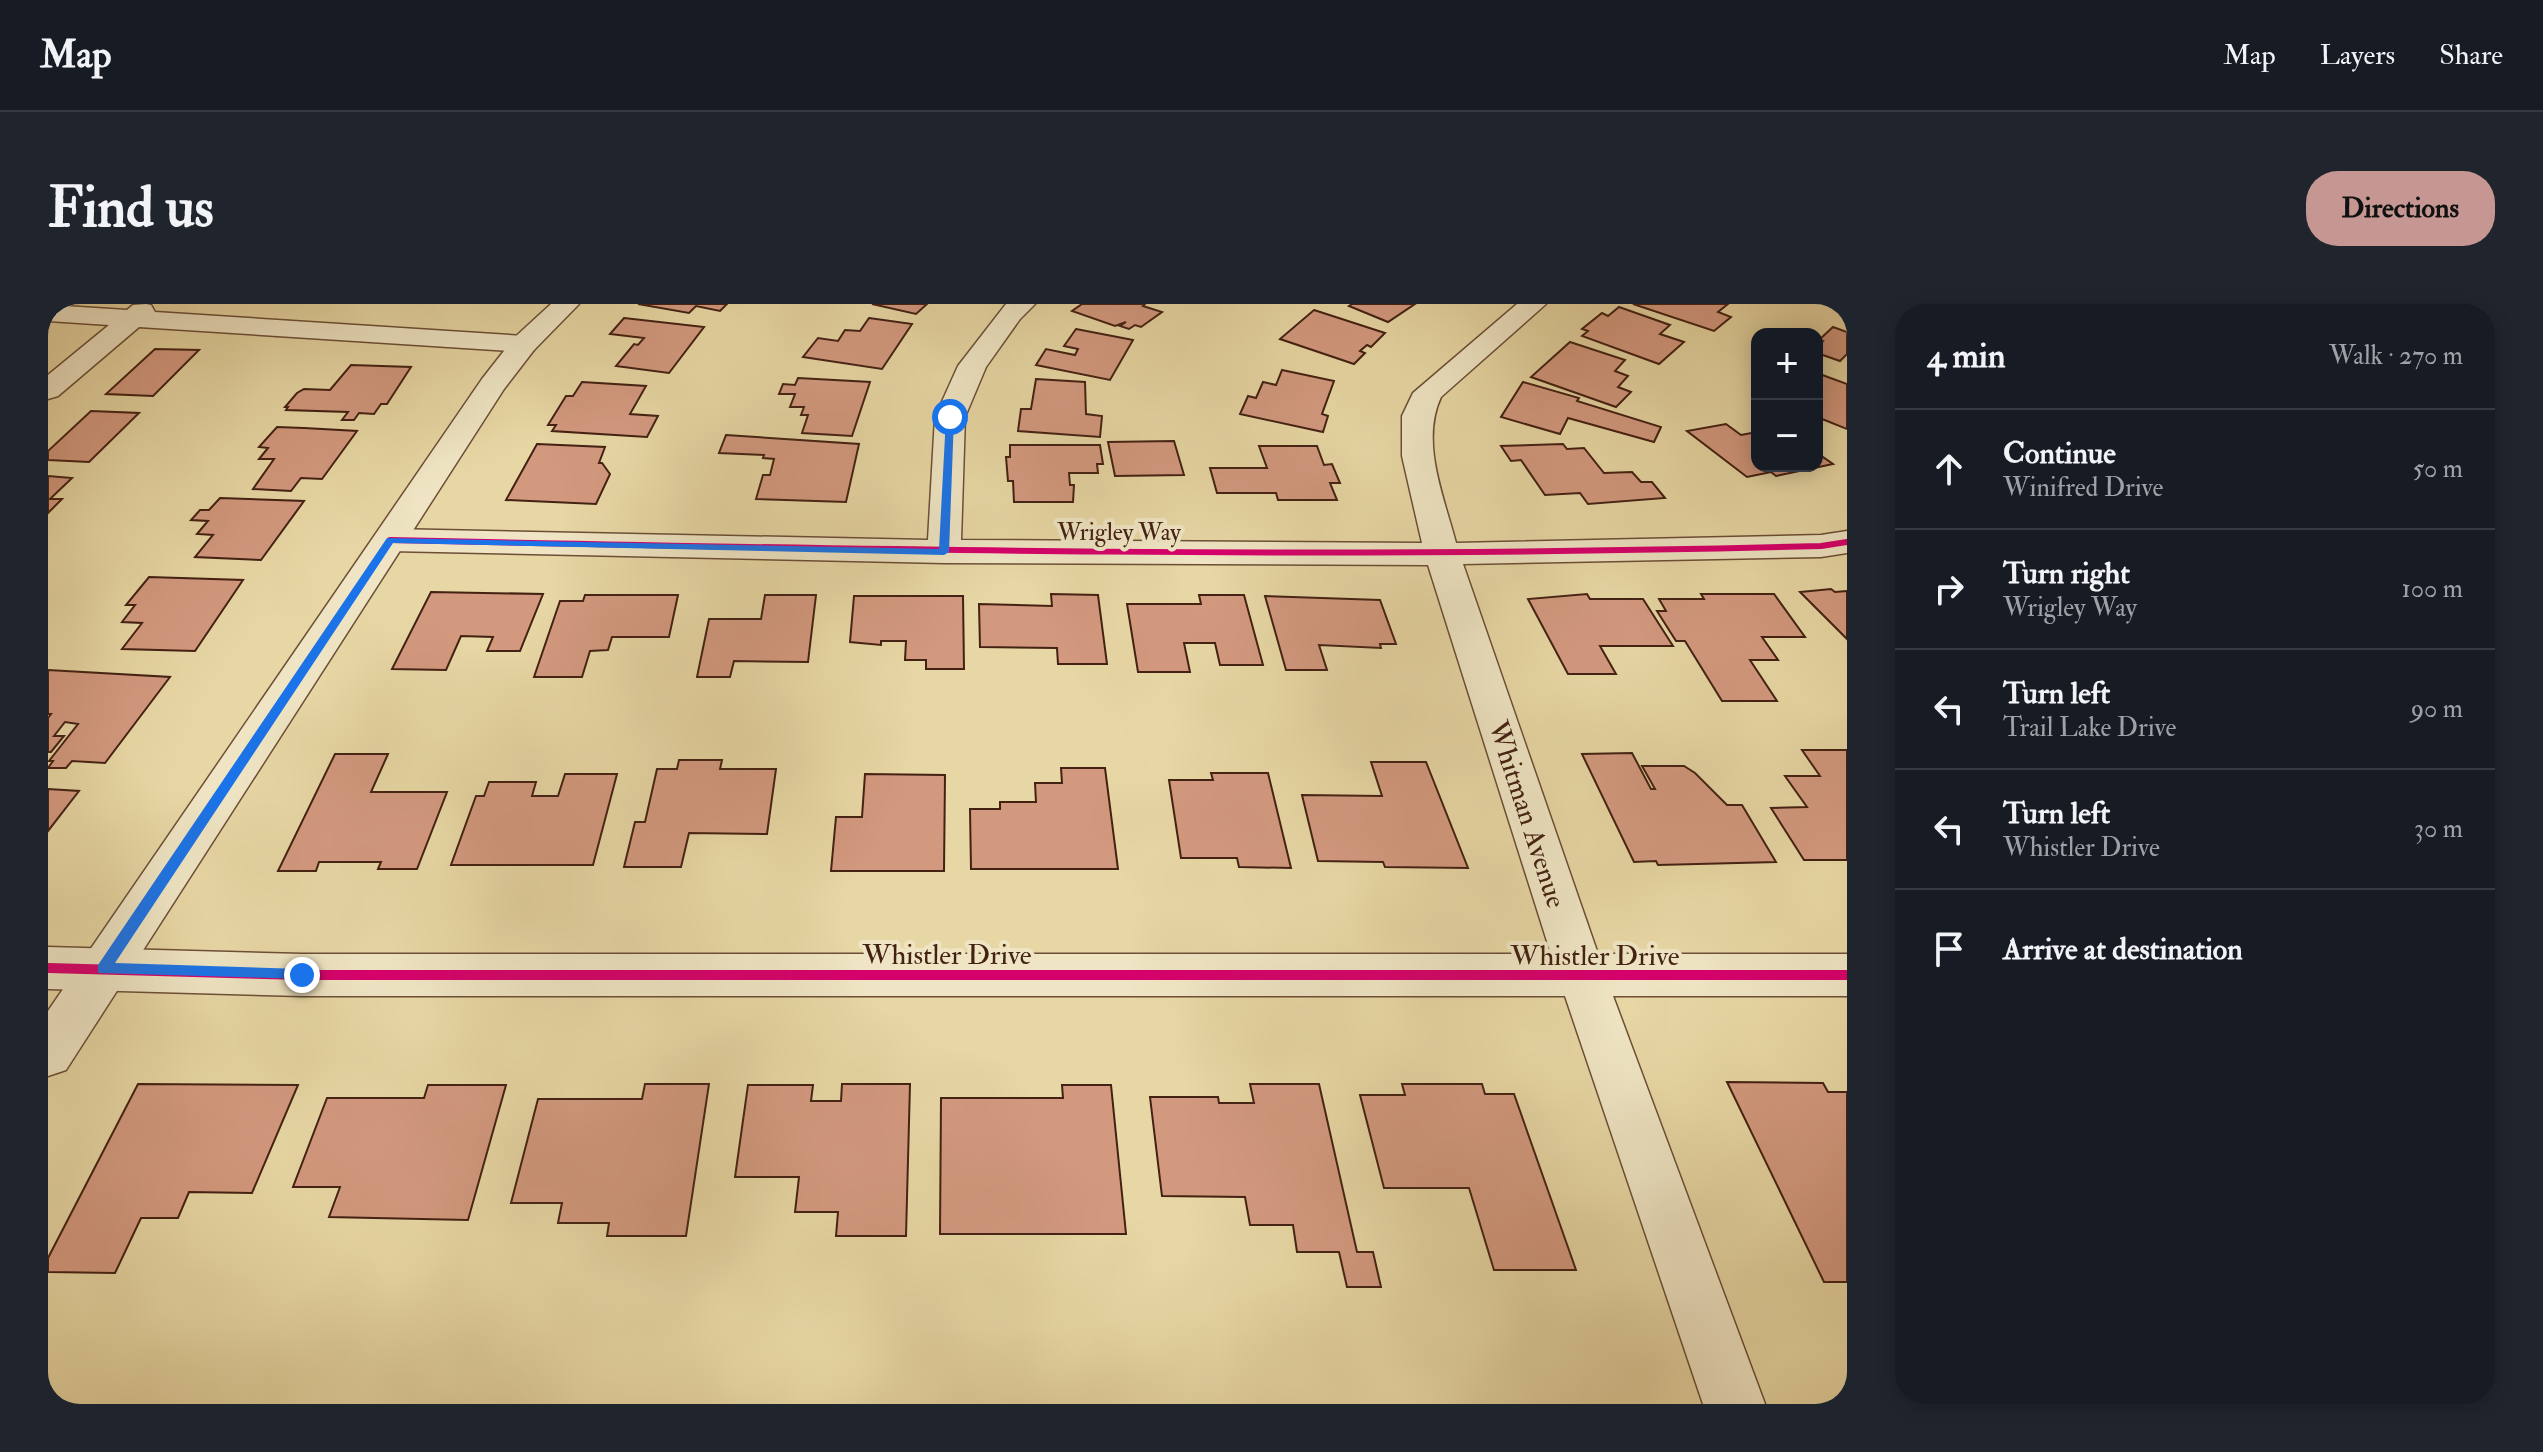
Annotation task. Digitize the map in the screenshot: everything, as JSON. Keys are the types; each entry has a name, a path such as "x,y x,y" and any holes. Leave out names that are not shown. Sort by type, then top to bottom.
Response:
{"street":[{"path":"48,1053 492,385 524,344 566,304"},
{"path":"944,552 950,417 972,366 1022,304"},
{"name":"Whitman Avenue","path":"1533,304 1428,393 1417,416 1418,456 1442,554 1582,977 1734,1404"},
{"path":"48,313 140,312 524,344"},
{"path":"48,390 140,312"},
{"name":"Wrigley Way","path":"390,540 944,552 1577,555 1821,546 1847,542"},
{"name":"Whistler Drive","path":"48,968 302,975 1847,975"}],"building":[{"path":"638,304 727,304 720,311 696,306 689,313"},
{"path":"872,304 927,304 916,314"},
{"path":"1082,304 1145,304 1143,306 1162,312 1141,327 1135,325 1129,329 1120,326 1126,322 1115,326 1072,311"},
{"path":"1415,304 1388,322 1349,306"},
{"path":"1633,304 1728,304 1718,312 1731,317 1714,331"},
{"path":"1619,307 1670,325 1660,334 1684,342 1659,364 1582,336 1588,331 1582,329 1602,313 1608,316"},
{"path":"1314,310 1385,333 1371,347 1367,345 1360,351 1365,353 1354,364 1280,339"},
{"path":"624,318 704,327 669,373 616,366 634,344 638,345 644,338 610,334"},
{"path":"869,318 912,324 882,369 803,357 818,338 838,341 845,330 860,331"},
{"path":"1833,327 1847,332 1847,354 1840,361 1823,355 1823,336"},
{"path":"1076,329 1133,340 1110,380 1036,365 1046,349 1075,355 1078,349 1064,346"},
{"path":"1570,342 1625,360 1615,371 1628,376 1618,387 1631,392 1616,407 1531,377"},
{"path":"155,349 199,350 153,396 106,394"},
{"path":"351,365 411,367 387,404 381,404 374,414 359,413 354,420 342,420 348,412 286,410 288,407 285,407 297,393 304,389 330,390"},
{"path":"1282,370 1334,381 1322,414 1328,416 1323,432 1240,414 1248,396 1256,398 1263,382 1276,385"},
{"path":"1823,375 1847,384 1847,429 1823,419"},
{"path":"798,378 870,382 852,436 802,433 808,415 801,415 804,407 790,407 795,394 779,394 783,384 795,385"},
{"path":"1036,379 1085,382 1086,414 1102,416 1100,437 1018,431 1021,409 1031,409"},
{"path":"582,382 646,386 630,414 658,416 647,437 552,431 556,425 548,425 566,396 573,396"},
{"path":"1523,382 1661,427 1654,442 1568,418 1560,434 1501,417"},
{"path":"91,411 139,413 89,462 48,460 48,451"},
{"path":"1726,424 1741,435 1751,433 1751,472 1771,472 1747,477 1687,431"},
{"path":"277,427 357,431 322,479 301,478 291,491 253,489 274,459 259,459 268,448 259,447"},
{"path":"726,435 859,444 846,502 756,499 763,475 770,475 774,459 763,458 764,455 719,453"},
{"path":"1174,441 1184,475 1115,476 1108,442"},
{"path":"537,444 605,447 599,463 610,474 596,504 506,500"},
{"path":"1563,444 1567,449 1584,448 1604,473 1632,472 1641,482 1652,482 1665,498 1588,504 1580,493 1545,495 1521,460 1511,461 1501,446"},
{"path":"1010,445 1100,445 1103,464 1097,464 1098,473 1069,473 1070,485 1074,485 1073,502 1014,502 1013,481 1008,481 1006,457 1010,457"},
{"path":"1259,446 1317,446 1324,465 1332,464 1340,483 1330,483 1337,500 1278,500 1276,493 1217,493 1210,468 1267,468"},
{"path":"1823,457 1833,464 1823,466"},
{"path":"1771,472 1795,472 1776,476"},
{"path":"48,476 72,478 50,499 62,499 48,513"},
{"path":"220,498 304,501 261,560 195,557 213,535 197,534 208,521 191,520 200,510 209,510"},
{"path":"149,577 243,580 195,651 122,649 142,623 122,622 135,605 126,605"},
{"path":"1831,589 1835,592 1847,591 1847,639 1800,592"},
{"path":"431,592 543,594 520,651 487,651 493,637 461,636 446,670 392,669"},
{"path":"1051,594 1098,595 1107,664 1058,664 1057,648 980,647 979,604 1052,606"},
{"path":"1587,594 1590,599 1643,599 1673,646 1600,646 1616,674 1568,674 1528,599"},
{"path":"1701,594 1774,594 1805,637 1762,637 1778,660 1750,660 1777,701 1722,701 1685,641 1676,641 1657,611 1666,611 1659,599 1704,599"},
{"path":"585,595 678,595 669,637 612,637 608,650 590,651 582,677 534,677 560,601 583,601"},
{"path":"765,595 816,595 808,662 734,661 730,677 697,677 709,619 761,619"},
{"path":"1199,595 1244,595 1263,665 1220,665 1215,643 1184,643 1190,672 1138,672 1127,604 1201,604"},
{"path":"854,596 963,596 964,669 926,669 926,660 905,660 906,641 881,641 881,645 850,642"},
{"path":"1265,596 1380,600 1396,644 1380,644 1381,648 1319,645 1327,670 1286,670"},
{"path":"48,670 170,677 105,763 72,761 66,768 48,768 53,761 49,761 78,724 65,722 54,736 64,736 48,752 48,718 51,714 48,714"},
{"path":"1802,750 1847,750 1847,860 1804,860 1771,808 1807,807 1785,776 1820,776"},
{"path":"1632,753 1651,789 1655,789 1642,766 1684,766 1727,805 1742,805 1776,862 1658,865 1656,861 1634,862 1582,754"},
{"path":"335,754 388,754 371,792 447,792 417,869 378,869 381,862 319,862 316,871 278,871"},
{"path":"679,760 722,760 720,769 776,769 767,834 689,833 681,867 624,867 635,822 645,822 657,769 677,769"},
{"path":"1371,762 1426,762 1468,868 1385,867 1383,862 1318,861 1302,795 1382,796"},
{"path":"1061,768 1105,768 1118,869 971,869 970,809 1000,809 1000,802 1036,802 1035,783 1062,783"},
{"path":"1211,773 1268,773 1291,868 1239,867 1237,858 1181,858 1169,780 1213,780"},
{"path":"565,774 617,774 593,865 451,865 476,796 484,796 489,782 536,782 532,796 558,796"},
{"path":"865,774 945,775 944,871 831,871 836,817 862,817"},
{"path":"48,789 79,791 48,831"},
{"path":"1727,1082 1823,1083 1828,1092 1847,1092 1847,1282 1824,1282"},
{"path":"138,1084 298,1085 252,1193 189,1192 178,1218 141,1218 115,1273 48,1272 48,1258"},
{"path":"645,1084 709,1084 686,1236 607,1236 609,1223 558,1223 562,1203 511,1203 538,1099 642,1099"},
{"path":"842,1084 910,1084 906,1236 836,1236 838,1212 795,1212 799,1177 735,1177 748,1085 813,1085 811,1101 841,1101"},
{"path":"1250,1084 1319,1084 1357,1252 1373,1252 1381,1287 1347,1287 1339,1252 1297,1252 1293,1225 1250,1225 1245,1197 1162,1196 1150,1097 1218,1097 1219,1103 1254,1103"},
{"path":"1402,1084 1482,1084 1485,1094 1514,1094 1576,1270 1494,1270 1469,1188 1384,1188 1360,1095 1405,1095"},
{"path":"428,1085 506,1085 468,1220 329,1217 340,1187 293,1187 327,1098 424,1098"},
{"path":"1062,1085 1111,1085 1126,1234 940,1234 941,1098 1063,1098"}],"cycle path":[{"path":"390,540 927,551 1284,554 1642,551 1821,546 1847,542"},
{"path":"48,968 302,975 1847,975"}],"route":[{"path":"302,975 103,969 390,540 944,552 950,417"}]}
